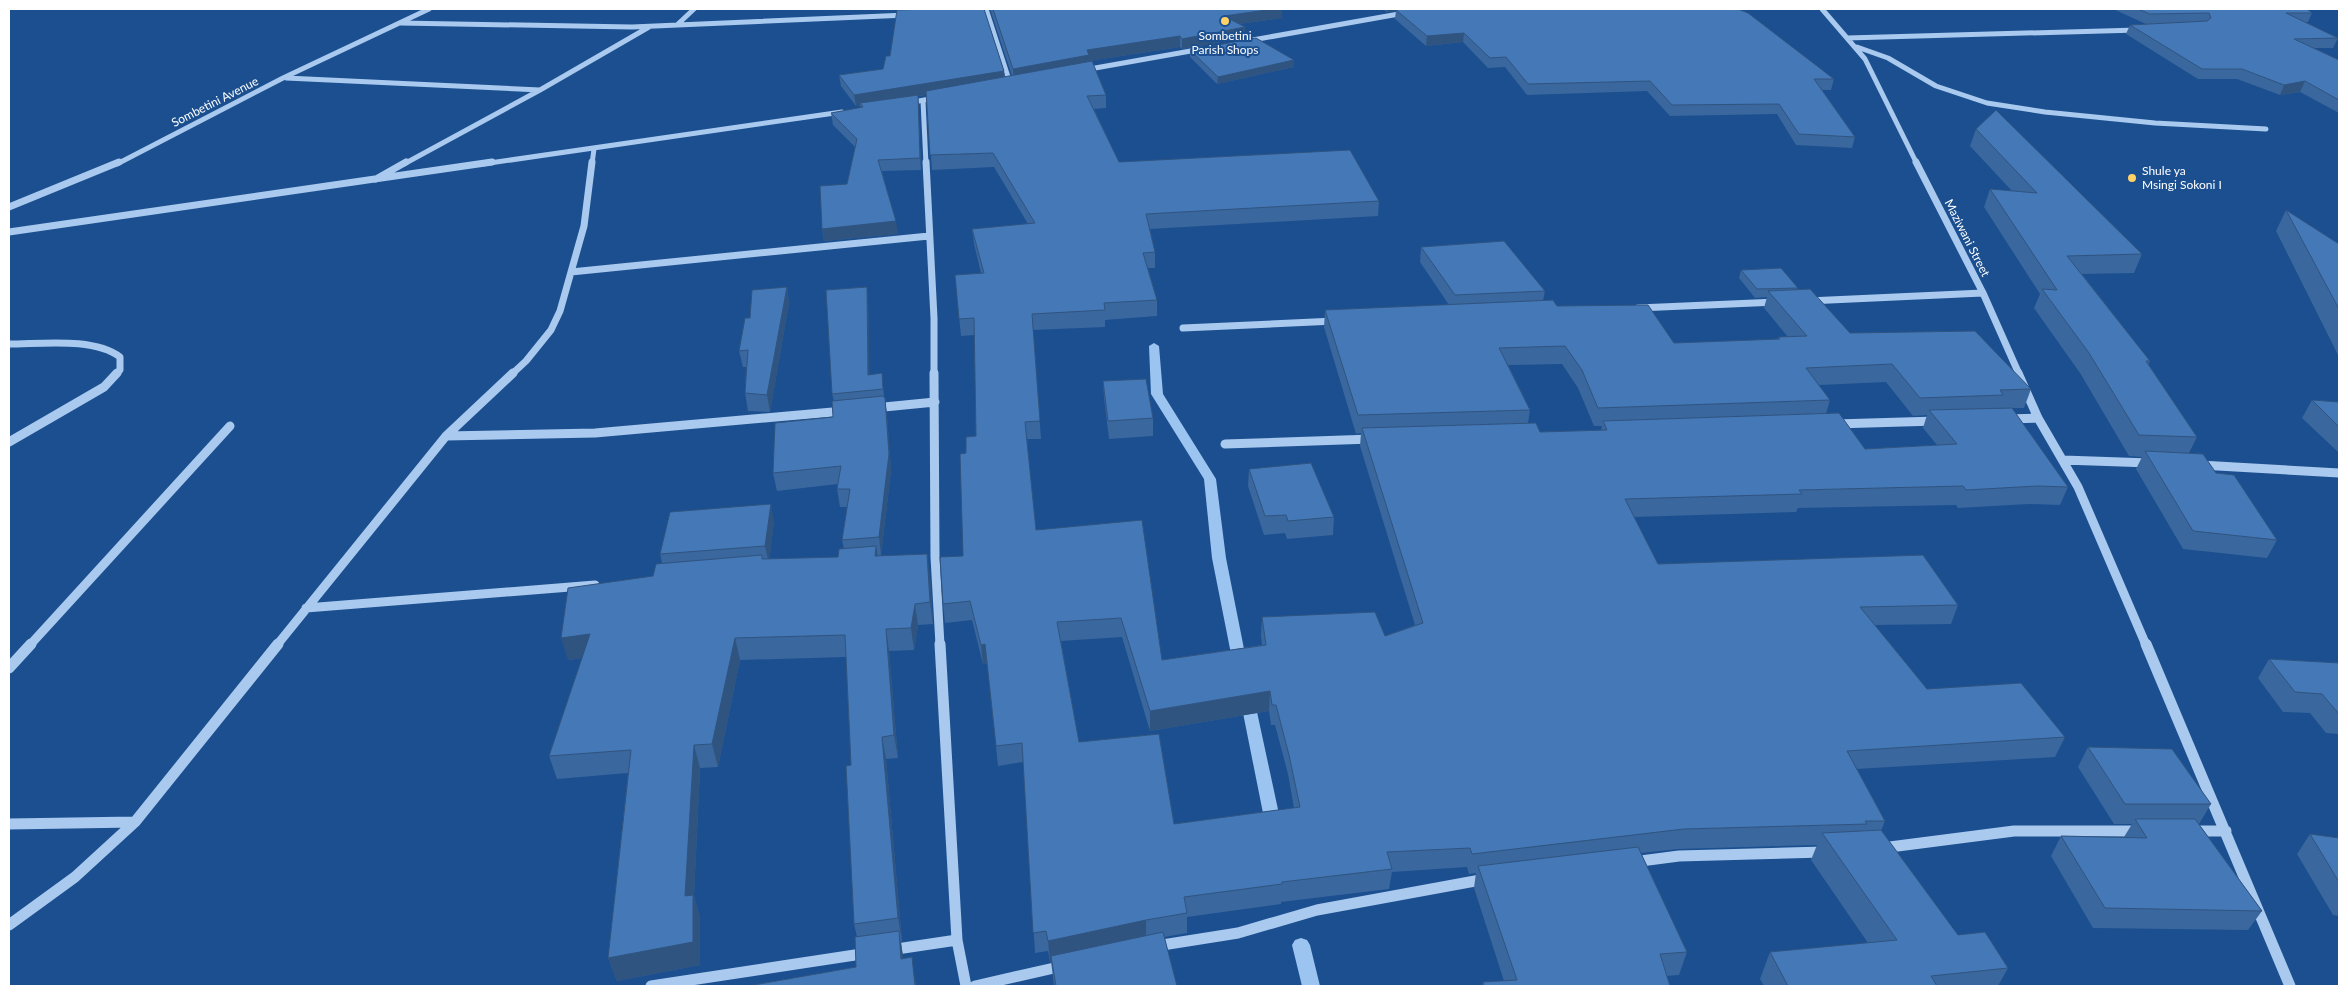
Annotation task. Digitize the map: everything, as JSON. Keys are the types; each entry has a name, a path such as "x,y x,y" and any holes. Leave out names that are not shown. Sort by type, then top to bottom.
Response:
{"street":[{"name":"Sombetini Avenue","path":"9,207 114,165 282,78 429,9"},
{"path":"678,24 694,9"},
{"path":"1241,42 1427,9"},
{"name":"Maziwani Street","path":"1822,9 1857,47 1983,293 2038,418 2078,487"},
{"path":"976,12 986,10 1010,83"},
{"path":"400,23 652,26 916,15"},
{"path":"371,181 540,90 652,26"},
{"path":"1847,38 2148,29"},
{"path":"1078,71 1212,47"},
{"path":"1857,47 1888,58 1936,86 1987,103 2045,112 2155,123 2266,129"},
{"path":"282,78 540,90"},
{"path":"1001,85 1020,82"},
{"path":"903,103 942,97"},
{"path":"923,100 934,318 935,402 930,558 957,940 966,986"},
{"path":"9,232 845,112"},
{"path":"9,925 66,885 108,850 135,822 155,800 306,608 446,436 541,344 560,311 584,226 594,149"},
{"path":"571,272 929,236"},
{"path":"1794,301 1983,293"},
{"path":"1627,308 1784,302"},
{"path":"1183,328 1341,321"},
{"path":"9,344 92,345 111,350 120,358 120,370 104,387 9,442"},
{"path":"867,408 935,402"},
{"path":"446,436 523,437 623,432 857,409"},
{"path":"1999,419 2038,418"},
{"path":"1830,424 1949,421"},
{"path":"9,668 230,426"},
{"path":"1225,444 1384,439"},
{"path":"2063,460 2158,464"},
{"path":"2187,464 2339,472"},
{"path":"2078,487 2226,831 2290,986"},
{"path":"306,608 601,584"},
{"path":"9,824 135,822"},
{"path":"1870,849 2014,831 2149,831"},
{"path":"2178,831 2226,831"},
{"path":"1621,863 1679,856 1841,851"},
{"path":"1148,947 1238,933 1317,910 1495,878"},
{"path":"651,986 957,940"},
{"path":"975,986 1071,964"}],"building":[{"path":"984,9 1004,71 854,95 839,75 883,69 886,56 890,56 897,10"},
{"path":"993,9 1274,9 1224,16 1245,27 1182,39 1180,36 1087,50 1089,55 1013,69"},
{"path":"1738,9 1748,13 1834,79 1814,79 1855,137 1799,134 1779,104 1672,105 1650,81 1528,84 1506,57 1490,58 1464,33 1427,36 1396,10"},
{"path":"2138,9 2307,9 2312,13 2286,13 2338,38 2294,39 2339,60 2339,100 2305,81 2284,85 2242,69 2202,69 2130,25 2207,21 2211,18 2209,13 2150,14"},
{"path":"1256,38 1294,60 1218,77 1190,50"},
{"path":"1092,61 1106,95 1087,96 1119,162 1350,150 1379,201 1146,214 1155,252 1143,253 1157,300 1104,303 1105,310 1032,314 1040,421 1025,422 1036,530 1142,520 1162,660 1266,645 1262,617 1375,612 1385,636 1423,623 1362,428 1536,423 1540,432 1607,430 1603,421 1839,413 1865,449 1957,444 1929,410 2012,408 2068,487 2037,486 1966,490 1963,486 1799,490 1802,494 1625,499 1658,564 1923,555 1958,605 1860,607 1927,689 2021,683 2065,737 1847,751 1885,821 1865,821 1867,824 1684,829 1472,854 1470,848 1387,852 1392,869 1282,882 1282,884 1184,897 1187,913 1048,941 1046,931 1033,933 1022,743 996,746 985,644 981,645 970,601 943,604 940,557 963,556 960,454 966,453 966,437 976,436 974,318 959,319 955,275 984,273 972,229 1035,223 993,153 930,155 926,91","holes":["1121,618 1150,711 1270,691 1272,705 1276,705 1289,755 1300,807 1174,824 1159,734 1079,742 1057,622"]},
{"path":"918,95 920,158 878,160 896,221 822,229 820,186 847,184 857,139 831,113 863,107 860,103"},
{"path":"1996,110 2142,254 2067,256 2150,361 2146,361 2197,437 2139,435 2089,353 2042,289 2057,290 1990,189 2037,193 1976,129"},
{"path":"2286,210 2339,244 2339,309"},
{"path":"1504,241 1545,291 1455,295 1421,247"},
{"path":"1781,268 1798,288 1757,289 1741,270"},
{"path":"787,287 767,395 745,393 748,350 739,351 745,318 750,318 752,290"},
{"path":"867,287 868,375 882,373 883,389 832,394 826,290"},
{"path":"1810,289 1850,333 1975,331 2031,389 2000,390 2003,395 1920,398 1892,364 1806,368 1830,400 1598,408 1582,370 1565,346 1499,348 1530,410 1358,415 1325,310 1553,300 1557,306 1648,305 1674,343 1780,339 1778,337 1807,336 1768,291"},
{"path":"1146,379 1153,418 1108,421 1103,381"},
{"path":"883,396 885,398 889,454 879,537 842,540 850,489 837,489 841,466 773,473 775,423 833,417 832,401"},
{"path":"2312,400 2339,402 2339,427"},
{"path":"2145,451 2203,454 2216,473 2234,475 2277,540 2193,531"},
{"path":"1311,463 1334,517 1288,521 1286,515 1265,516 1249,469"},
{"path":"771,504 765,546 660,554 670,512"},
{"path":"876,546 875,556 927,554 930,602 915,604 911,628 886,629 894,735 882,737 898,918 854,924 846,766 851,765 845,635 735,638 712,744 694,745 685,896 693,895 693,942 608,958 631,750 549,756 590,634 561,638 568,588 653,576 656,564 762,555 762,559 838,557 839,549"},
{"path":"2269,659 2339,663 2339,714 2322,694 2295,692"},
{"path":"2088,747 2172,749 2211,804 2125,804"},
{"path":"2135,819 2195,819 2262,911 2105,908 2061,836 2147,838"},
{"path":"1881,830 1958,935 1985,932 2008,968 1931,976 1937,986 1788,986 1770,952 1897,940 1822,833"},
{"path":"2310,834 2339,838 2339,882"},
{"path":"1638,847 1687,952 1660,954 1670,986 1484,986 1483,982 1517,980 1478,866"},
{"path":"899,931 901,959 912,957 915,986 748,986 856,967 855,937"},
{"path":"1163,932 1177,986 1056,986 1051,956"}],"waterway":[{"path":"1154,346 1157,394 1210,479 1219,558 1240,664"},
{"path":"1247,698 1274,828"},
{"path":"1301,945 1311,986"}],"place":[{"name":"Sombetini Parish Shops","path":"1225,21"},
{"name":"Shule ya Msingi Sokoni I","path":"2132,178"}]}
